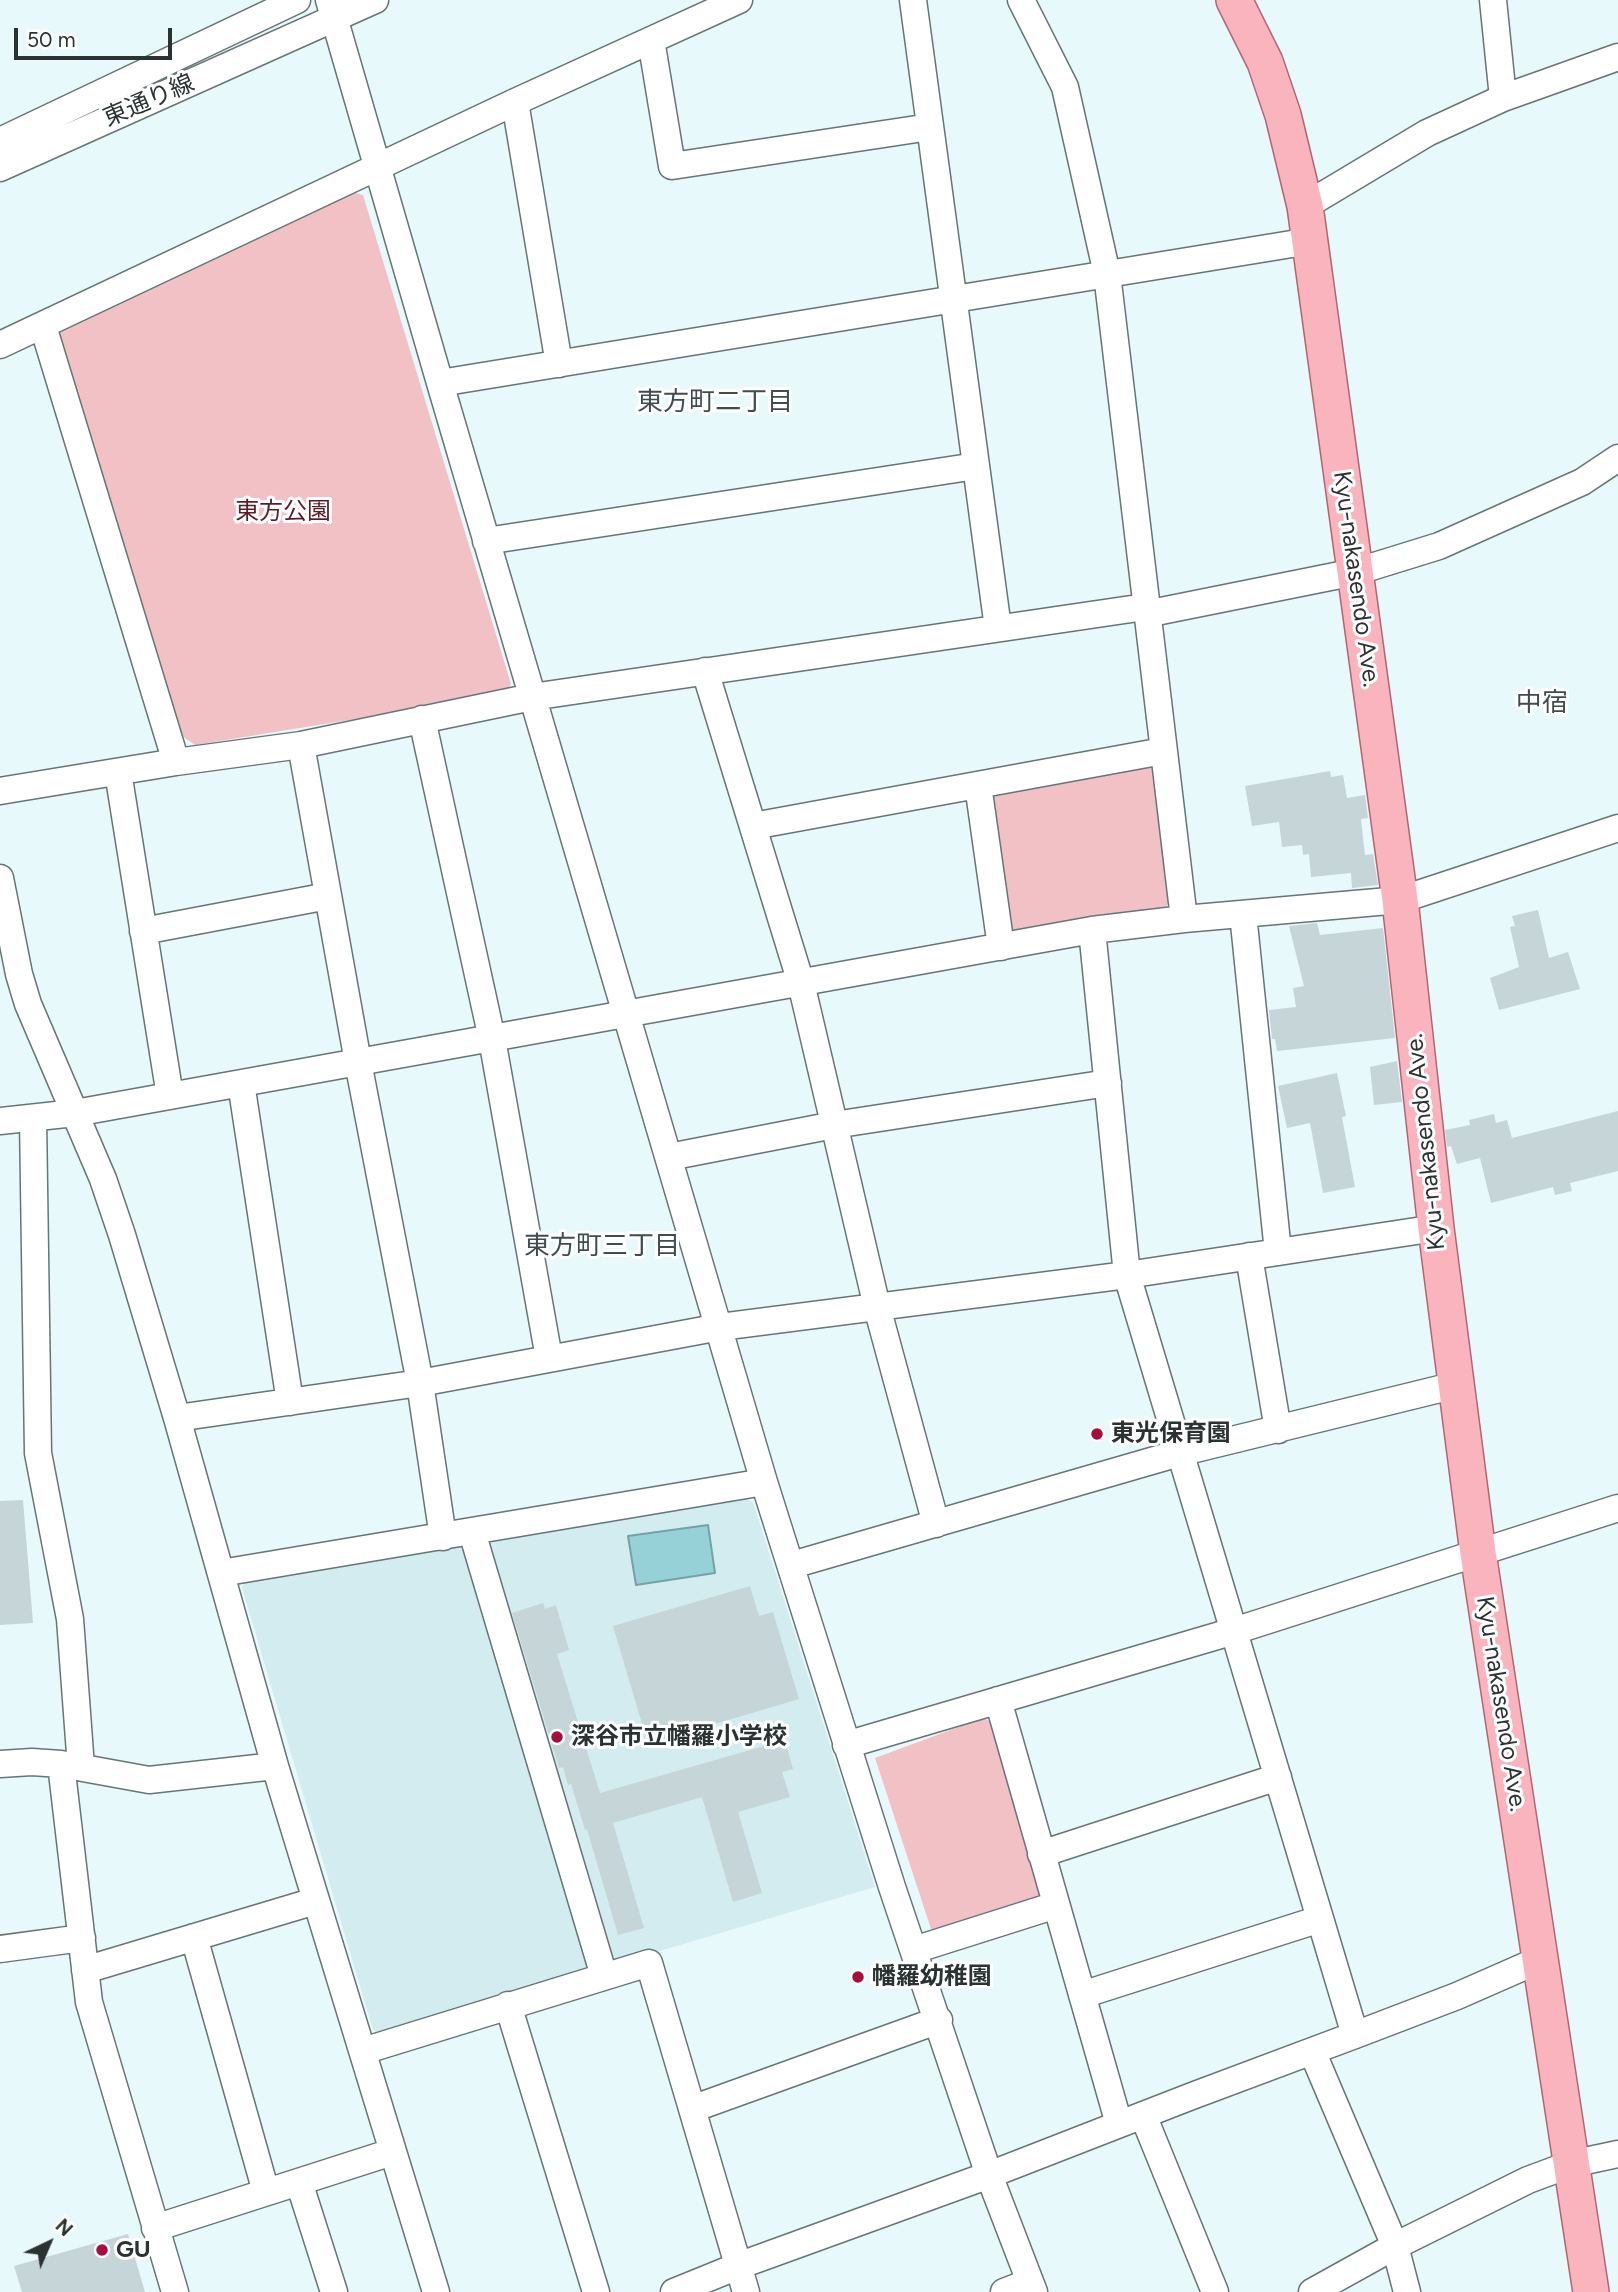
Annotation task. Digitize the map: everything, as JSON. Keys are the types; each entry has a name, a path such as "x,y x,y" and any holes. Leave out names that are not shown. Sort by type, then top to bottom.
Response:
{"main road":[{"name":"Kyu-nakasendo Ave.","path":"1234,0 1265,62 1283,114 1305,206 1400,900 1436,1228 1478,1553 1591,2292"}],"street":[{"name":"東通り線","path":"0,141 297,0"},
{"name":"東通り線","path":"0,168 332,10 375,0"},
{"path":"0,345 515,102 739,0"},
{"path":"913,0 998,628"},
{"path":"1021,0 1065,87 1107,274 1145,611 1184,919"},
{"path":"1496,1 1503,98"},
{"path":"332,10 764,1482 846,1745 914,1950 989,2175 1032,2287 1004,2292"},
{"path":"651,40 673,166 930,127"},
{"path":"1305,206 1427,133 1503,98 1615,66"},
{"path":"515,102 559,364"},
{"path":"440,383 1310,241"},
{"path":"43,326 176,762"},
{"path":"0,792 301,744 532,697 998,628 1145,611 1355,572 1439,546 1543,501 1582,482 1618,458"},
{"path":"486,541 976,466"},
{"path":"705,671 801,983 877,1307 936,1524"},
{"path":"422,719 492,1039 549,1358"},
{"path":"301,744 358,1062 420,1383 443,1537"},
{"path":"752,826 1163,751"},
{"path":"118,772 170,1096"},
{"path":"978,785 1001,947"},
{"path":"0,1122 75,1113 1093,930 1400,900 1618,828"},
{"path":"0,878 19,974 28,1004 103,1179 122,1235 315,1901 436,2292"},
{"path":"144,931 328,895"},
{"path":"1243,914 1278,1252"},
{"path":"1093,930 1127,1275 1355,2035"},
{"path":"241,1083 290,1402"},
{"path":"669,1157 834,1125 1108,1083"},
{"path":"33,1118 38,1453 70,1619 71,1766 85,1969 89,2002 175,2292"},
{"path":"177,1418 420,1383 720,1327 1127,1275 1436,1228"},
{"path":"1249,1256 1278,1430"},
{"path":"792,1565 1179,1453 1456,1385"},
{"path":"222,1573 764,1482"},
{"path":"846,1745 1234,1631 1618,1508"},
{"path":"472,1532 604,1976"},
{"path":"998,1700 1119,2124"},
{"path":"0,1764 32,1762 71,1766 149,1780 275,1766"},
{"path":"1041,1854 1278,1777"},
{"path":"85,1969 315,1901"},
{"path":"914,1950 1056,1905"},
{"path":"1082,1995 1320,1919"},
{"path":"194,1937 266,2192"},
{"path":"0,1950 82,1938"},
{"path":"674,2292 1457,1996 1539,1960"},
{"path":"363,2051 649,1963 746,2292"},
{"path":"508,2005 596,2292"},
{"path":"692,2109 939,2020"},
{"path":"1312,2051 1395,2246 1407,2292"},
{"path":"1143,2115 1215,2292"},
{"path":"155,2228 392,2152"},
{"path":"1312,2292 1395,2246 1528,2180 1572,2164 1618,2154"},
{"path":"299,2182 334,2292"}],"shaded area":[{"name":"深谷市立幡羅小学校","path":"745,1498 753,1502 875,1887 381,2034 373,2030 242,1588 246,1579"}],"green space":[{"name":"東方公園","path":"353,192 363,195 511,684 503,695 195,745 171,728 57,328"},
{"path":"1155,763 1173,894 1164,910 1020,937 1010,930 988,802 1001,790"},
{"path":"983,1718 994,1723 1043,1893 1039,1903 941,1934 931,1929 875,1758"}],"water":[{"path":"708,1525 715,1573 636,1585 628,1536"}],"building":[{"path":"1330,771 1331,777 1343,775 1347,798 1365,795 1368,818 1361,819 1365,855 1373,854 1378,885 1352,888 1351,873 1311,877 1309,854 1303,855 1302,845 1282,847 1279,822 1252,826 1245,786"},
{"path":"1538,910 1549,958 1568,952 1580,989 1499,1010 1490,978 1519,967 1510,927 1515,926 1512,916"},
{"path":"1317,923 1320,935 1383,928 1395,1038 1277,1051 1275,1039 1272,1039 1269,1010 1296,1007 1293,988 1304,986 1289,926"},
{"path":"1397,1061 1402,1102 1374,1105 1370,1067"},
{"path":"1337,1073 1346,1116 1342,1117 1355,1187 1323,1193 1310,1123 1287,1128 1278,1086"},
{"path":"1618,1111 1618,1171 1570,1183 1572,1191 1555,1195 1553,1187 1491,1203 1480,1158 1457,1164 1451,1146 1447,1147 1445,1130 1470,1125 1469,1120 1494,1114 1496,1123 1507,1120 1512,1138"},
{"path":"23,1500 33,1623 0,1625 0,1501"},
{"path":"750,1586 759,1616 773,1612 799,1699 648,1744 613,1626"},
{"path":"543,1603 545,1609 556,1605 569,1650 557,1654 600,1793 785,1740 793,1769 782,1772 790,1797 738,1812 762,1893 733,1902 702,1797 613,1823 644,1928 618,1935 587,1829 585,1830 571,1784 568,1785 563,1767 559,1768 512,1613"},
{"name":"GU","path":"128,2234 145,2292 22,2292 14,2266"}],"place":[{"name":"東光保育園","path":"1097,1434"},
{"name":"深谷市立幡羅小学校","path":"557,1737"},
{"name":"幡羅幼稚園","path":"858,1977"},
{"name":"GU","path":"102,2250"}],"district":[{"name":"東方町二丁目","path":"715,402"},
{"name":"中宿","path":"1542,703"},
{"name":"東方町三丁目","path":"602,1246"}]}
